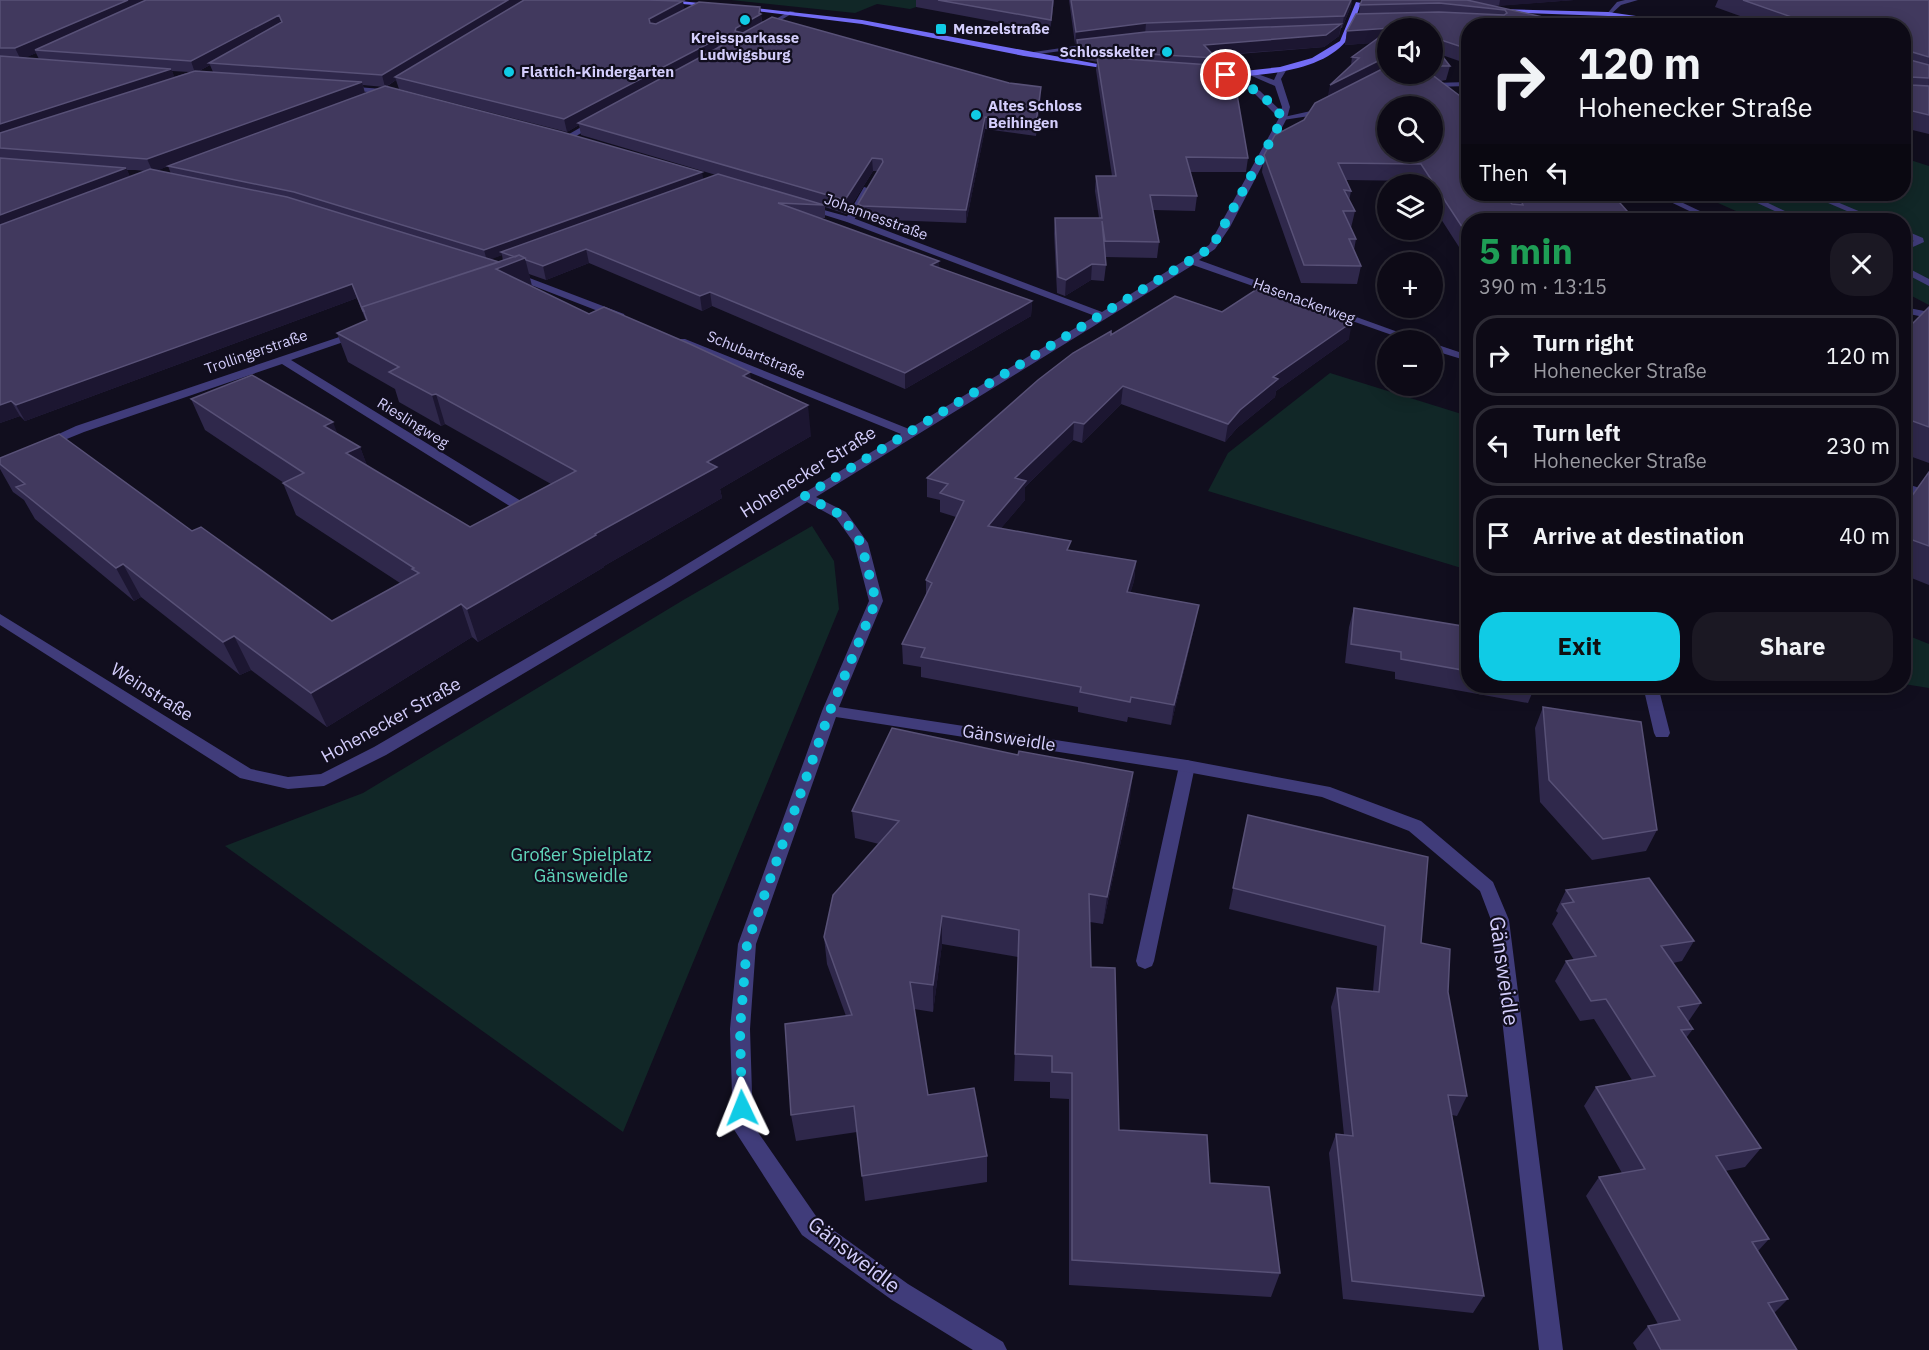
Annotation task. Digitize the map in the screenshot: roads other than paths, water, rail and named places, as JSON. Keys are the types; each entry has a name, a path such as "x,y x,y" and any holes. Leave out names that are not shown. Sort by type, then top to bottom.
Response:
{"main road":[{"path":"641,0 719,5"},
{"path":"1349,2 1368,4"},
{"path":"1202,75 1283,69 1312,60 1343,41 1358,3"},
{"path":"731,6 862,22 1024,54 1120,69"},
{"path":"1482,9 1650,18"}],"street":[{"path":"1608,14 1619,3 1635,0"},
{"path":"697,10 708,4"},
{"path":"751,35 792,12"},
{"path":"1349,23 1360,23"},
{"path":"1338,31 1347,32"},
{"path":"1024,54 1106,44"},
{"path":"1283,69 1277,79 1286,107 1283,118"},
{"path":"1256,88 1252,80 1253,73 1278,84"},
{"path":"1226,75 1256,88 1283,118"},
{"path":"1433,85 1461,84"},
{"path":"365,99 397,85"},
{"path":"1433,85 1443,95"},
{"path":"331,87 387,91 410,96"},
{"path":"1283,118 1313,113 1332,103"},
{"path":"568,137 609,114"},
{"name":"Hohenecker Straße","path":"288,783 324,780 380,751 666,584 805,496 1192,261 1212,247 1283,118"},
{"path":"557,134 579,140"},
{"path":"850,220 872,182"},
{"path":"1673,201 1699,213"},
{"path":"1757,201 1784,213"},
{"path":"1828,201 1858,213"},
{"name":"Johannesstraße","path":"794,202 850,220 1101,315"},
{"name":"Hasenackerweg","path":"1192,261 1387,330"},
{"path":"497,269 526,278 635,322"},
{"path":"1911,273 1929,283"},
{"path":"503,286 526,278"},
{"path":"1911,311 1929,315"},
{"name":"Trollingerstraße","path":"30,450 80,429 370,329"},
{"name":"Schubartstraße","path":"668,336 909,433"},
{"path":"1443,350 1461,356"},
{"name":"Rieslingweg","path":"282,359 529,512"},
{"path":"1911,489 1929,495"},
{"name":"Gänsweidle","path":"805,496 841,515 861,543 876,601 830,711 747,944 740,1029 743,1128 810,1227 900,1293 995,1350"},
{"name":"Weinstraße","path":"0,619 246,774 288,783"},
{"path":"1652,693 1662,733"},
{"name":"Gänsweidle","path":"830,711 1187,766 1324,791 1415,826 1487,887 1500,920 1551,1350"},
{"path":"1145,962 1187,766"}],"place":[{"name":"Kreissparkasse Ludwigsburg","path":"745,20"},
{"name":"Menzelstraße","path":"941,29"},
{"name":"Schlosskelter","path":"1167,52"},
{"name":"Flattich-Kindergarten","path":"509,72"},
{"name":"Altes Schloss Beihingen","path":"976,115"}],"park label":[{"name":"Großer Spielplatz Gänsweidle","path":"581,865"}]}
